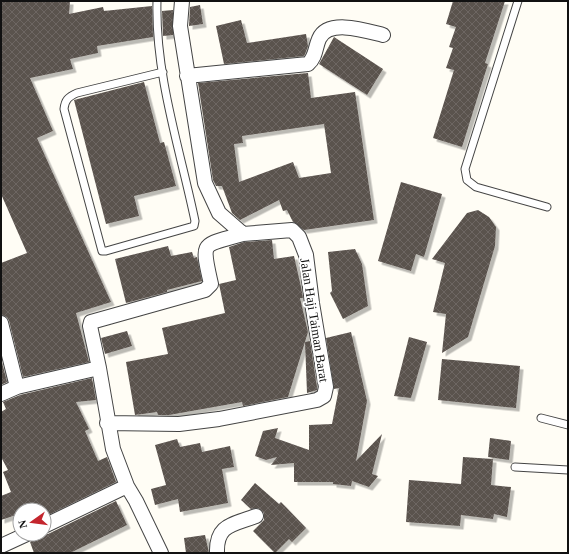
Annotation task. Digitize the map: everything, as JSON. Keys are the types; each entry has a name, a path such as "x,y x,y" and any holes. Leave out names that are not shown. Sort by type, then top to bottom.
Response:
{"street":[{"path":"182,1 180,26 205,183 219,213 243,234"},
{"path":"187,76 308,64 314,59 319,38 323,33 331,28 346,27 383,35"},
{"name":"Jalan Haji Taiman Barat","path":"107,423 151,424 199,421 317,400 324,396 326,387 306,256 299,237 292,230 243,234"},
{"path":"161,553 127,486 113,449 90,326 91,322 205,290 211,284 204,253 206,247 212,242 243,234"},
{"path":"1,323 17,387"},
{"path":"1,394 17,387 99,368"},
{"path":"52,522 127,486"},
{"path":"217,553 217,542 220,533 224,528 256,516"},
{"path":"1,546 12,541"}],"lane":[{"path":"157,1 158,39 168,103 195,221 194,226 113,250 102,251 64,110 65,102 69,96 76,93 163,72"},
{"path":"518,1 464,169 467,180 476,187 547,207"},
{"path":"541,418 568,425"},
{"path":"515,467 568,470"}],"building":[{"path":"1,1 70,1 69,14 103,7 104,11 152,6 153,37 97,46 98,53 70,59 73,69 30,78 53,131 37,138 111,302 76,313 89,362 23,377 9,321 7,317 1,315 1,263 27,253 1,194"},
{"path":"453,1 505,1 485,63 488,64 462,147 433,138 454,70 446,68 453,48 449,47 456,27 446,24"},
{"path":"200,5 203,24 189,26 190,7"},
{"path":"173,10 173,35 163,36 162,11"},
{"path":"241,20 247,43 306,34 308,46 304,56 224,64 216,26"},
{"path":"334,37 383,69 367,95 319,64"},
{"path":"308,73 311,98 355,92 374,220 304,230 293,222 287,210 283,211 279,200 240,220 232,213 222,186 216,186 213,180 198,83","holes":["324,124 331,173 299,178 293,162 239,182 234,144 243,143 242,136"]},
{"path":"144,82 160,143 164,142 176,186 134,196 139,216 106,224 74,100"},
{"path":"401,182 442,194 424,257 416,254 411,271 378,261"},
{"path":"478,210 489,217 496,227 495,246 468,337 442,353 446,314 433,312 445,263 432,259 467,213"},
{"path":"272,240 274,259 294,256 303,298 300,298 308,332 288,397 243,406 242,402 169,415 158,415 157,412 135,415 126,362 168,354 162,328 225,313 219,284 236,280 229,247 244,242"},
{"path":"168,246 171,256 192,252 194,258 197,257 202,281 126,303 115,259"},
{"path":"355,249 362,264 368,306 343,319 330,293 332,291 328,252"},
{"path":"127,331 132,346 105,354 101,338"},
{"path":"351,332 367,401 356,461 382,434 372,474 378,476 369,487 352,481 351,486 333,484 333,482 294,482 294,463 271,465 277,457 266,460 255,456 263,431 278,428 275,438 309,450 309,425 332,424 339,388 334,389 326,338"},
{"path":"409,337 427,342 411,398 394,396"},
{"path":"310,341 317,390 307,393 305,342"},
{"path":"1,358 7,382 1,385"},
{"path":"442,359 520,366 516,408 438,400"},
{"path":"92,378 96,400 76,402 89,429 85,431 98,461 107,457 116,482 52,513 52,502 12,502 12,516 1,520 1,496 11,492 3,472 8,470 1,457 1,412 6,409 3,402 20,395"},
{"path":"490,438 511,441 509,460 488,457"},
{"path":"177,439 180,447 200,443 202,452 230,446 234,467 222,469 228,503 180,512 178,499 155,505 151,489 166,485 155,445"},
{"path":"463,457 493,459 491,485 511,487 507,517 494,514 493,519 461,515 460,526 406,522 409,480 461,484"},
{"path":"255,483 279,504 281,502 306,528 292,542 289,539 275,553 253,531 264,520 264,513 258,508 251,509 241,500"},
{"path":"116,501 127,525 70,553 34,553 30,542 52,542 52,532"},
{"path":"205,535 209,553 186,553 184,538"}]}
